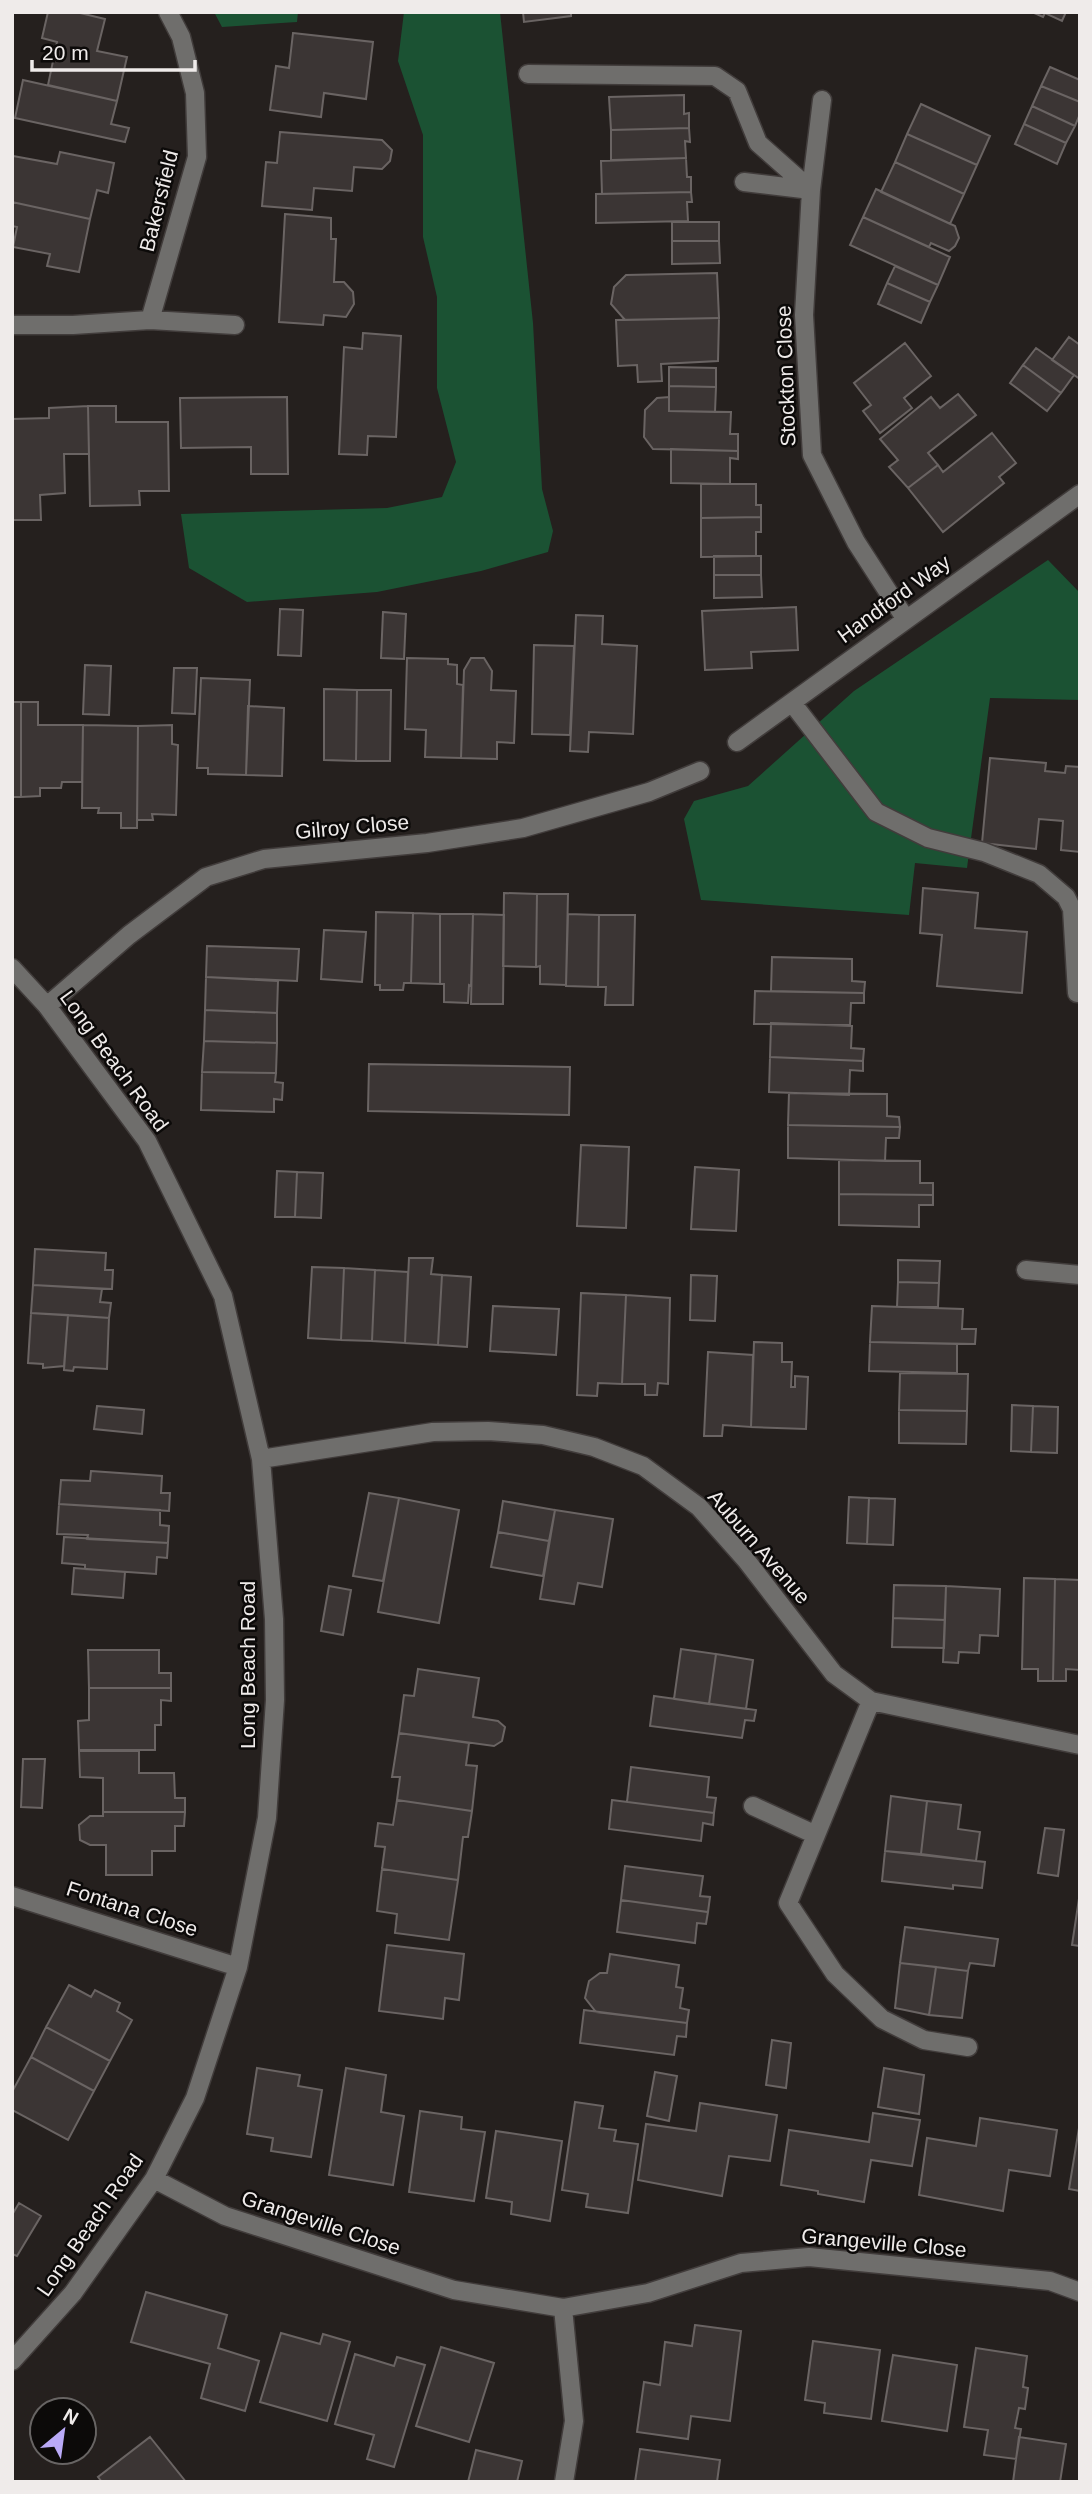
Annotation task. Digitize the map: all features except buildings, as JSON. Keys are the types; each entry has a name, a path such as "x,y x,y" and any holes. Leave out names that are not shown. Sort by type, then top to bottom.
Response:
{"street":[{"name":"Bakersfield","path":"150,320 197,157 195,93 181,37 168,12"},
{"path":"528,74 715,76 737,91 758,144 811,190"},
{"name":"Stockton Close","path":"822,100 811,190 804,316 812,455 856,541 905,618"},
{"path":"744,182 811,190"},
{"path":"12,325 73,325 150,320 235,325"},
{"name":"Handford Way","path":"737,743 793,704 905,618 1080,494"},
{"path":"793,704 876,813 928,838 984,852 1039,874 1066,897 1072,909 1077,993 1080,993"},
{"name":"Gilroy Close","path":"47,1006 129,935 205,877 264,859 427,844 523,828 649,792 700,771"},
{"name":"Long Beach Road","path":"12,968 47,1006 147,1141 223,1296 261,1458 274,1619 275,1700 267,1818 238,1967 195,2098 154,2179 73,2293 12,2361"},
{"path":"1026,1270 1080,1275"},
{"name":"Auburn Avenue","path":"261,1458 433,1432 488,1431 543,1436 594,1447 643,1466 699,1507 746,1560 834,1674 871,1701 1080,1745"},
{"path":"871,1701 788,1903 835,1974 882,2019 923,2040 968,2046"},
{"path":"753,1806 816,1835"},
{"name":"Fontana Close","path":"12,1896 238,1967"},
{"name":"Grangeville Close","path":"154,2179 225,2216 454,2290 563,2308 648,2293 741,2263 809,2257 1050,2281 1080,2292"},
{"path":"563,2308 574,2421 564,2482"}],"green space":[{"path":"214,12 298,12 297,22 222,27"},
{"path":"404,12 500,12 533,323 542,489 553,531 548,552 481,571 377,592 247,602 189,568 181,514 387,508 442,497 456,462 437,388 437,297 423,237 423,135 398,61"},
{"path":"1048,560 1080,593 1080,700 990,698 967,868 915,863 909,915 701,900 684,819 694,801 748,786 854,691"}]}
